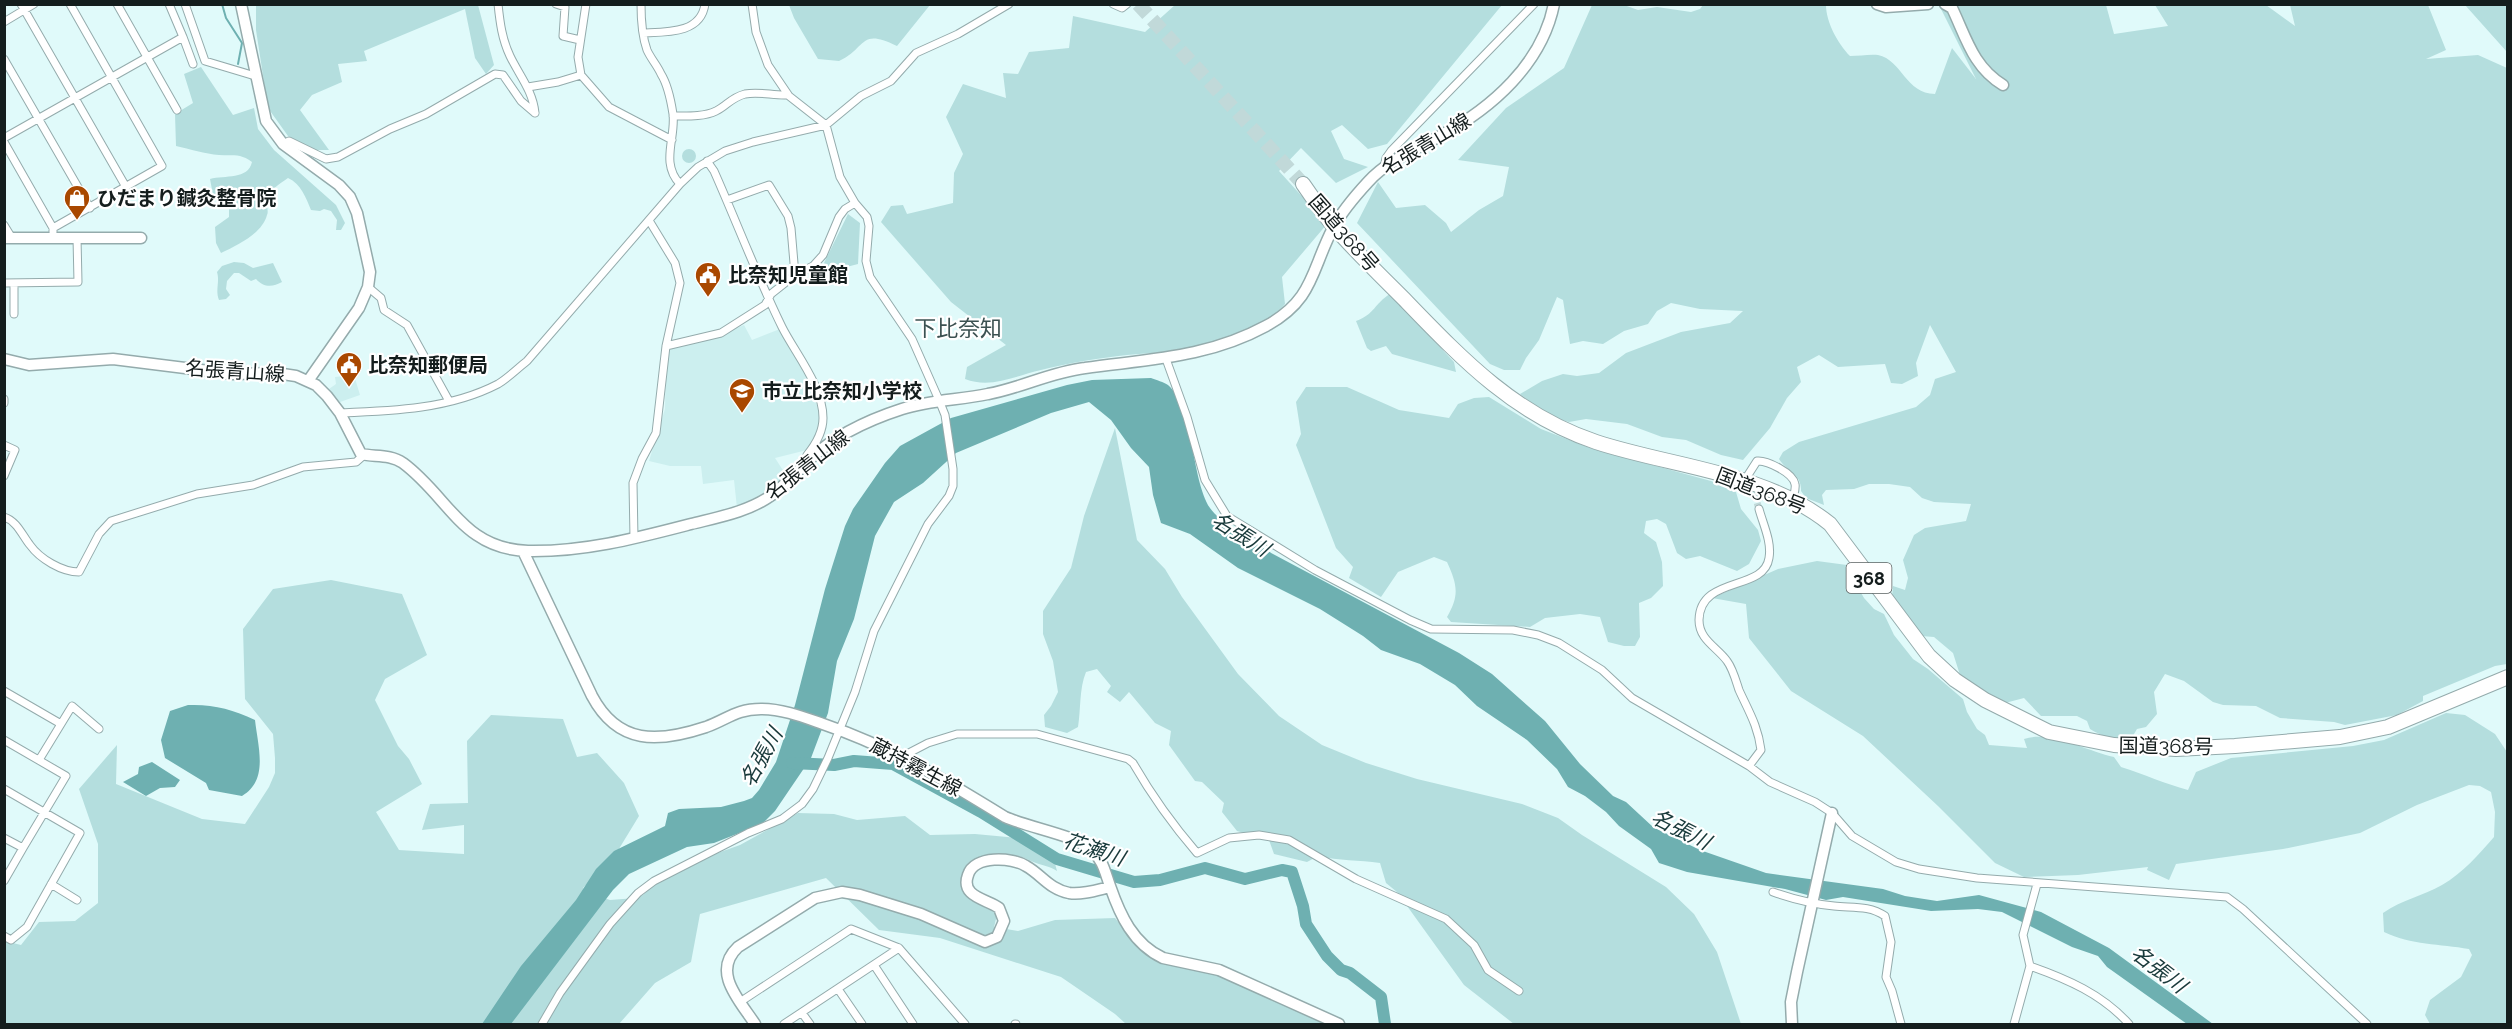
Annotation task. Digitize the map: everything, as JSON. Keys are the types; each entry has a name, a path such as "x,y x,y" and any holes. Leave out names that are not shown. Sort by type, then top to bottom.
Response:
{"highway":[{"name":"国道368号","path":"1303,184 1334,226 1485,380 1530,411 1595,441 1713,472 1792,499 1812,510 1830,524 1912,636 1955,680 1985,700 2049,732 2114,745 2176,749 2340,737 2388,727 2508,677"}],"main road":[{"path":"241,4 266,121 283,144 339,185 354,204 370,272 368,288 359,308 308,381"},
{"name":"名張青山線","path":"4,359 20,364 40,365 114,359 233,374 289,375 308,381 321,390 340,413 355,443 364,455 391,457 402,463 436,494 472,534 491,544 523,551 582,549 634,538 749,508 771,495 810,459 844,433 873,419 908,407 939,400 988,394 1083,368 1166,359 1212,350 1230,344 1268,325 1286,312 1312,281 1334,226 1367,182 1414,148 1465,123 1490,103 1534,56 1548,28 1554,4"},
{"path":"1876,4 1886,7 1928,4"},
{"path":"1945,4 1952,8 1977,61 1984,70 2003,85"},
{"path":"8,238 53,233 77,238 141,238"},
{"name":"蔵持霧生線","path":"523,551 592,696 602,714 618,728 633,735 651,737 707,726 735,712 760,709 788,712 835,728 903,756 1005,817 1023,825 1081,842 1102,862 1119,913 1132,933 1155,955 1219,970 1339,1024"},
{"path":"1792,1024 1791,1002 1832,813"},
{"path":"754,1024 729,984 726,974 733,952 821,895 842,892 860,895 921,914 986,942 997,937 1004,921 999,909 975,897 968,886 967,879 970,870 980,862 1017,862 1030,868 1050,886 1067,892 1084,893 1110,887"}],"street":[{"path":"4,22 23,7 34,4"},
{"path":"70,4 111,77 162,166 90,208 53,233 4,140 111,77 183,37"},
{"path":"117,4 177,110"},
{"path":"169,4 193,64"},
{"path":"185,4 205,61 255,76"},
{"path":"283,144 289,141 326,159 338,156 390,129 426,114 495,74 503,75 521,101 536,113 528,87 508,53 501,32 498,4"},
{"path":"556,4 565,6 563,36 580,40"},
{"path":"586,4 578,57 581,75 609,107 672,140"},
{"path":"641,4 643,33 650,54 662,74 673,116 669,160 671,171 680,184"},
{"path":"643,33 679,31 688,27 700,18 705,4"},
{"path":"542,1024 560,993 610,924 638,893 654,880 782,819 802,804 828,759 835,728 874,631 928,524 949,496 953,486 953,469 945,415 912,339 870,278 866,261 869,226 867,217 855,203 840,177 826,125 788,94 768,65 761,49 752,4"},
{"path":"340,413 421,407 449,401 498,383 527,361 650,222 680,184 707,161 753,142 826,125 861,96 891,81 916,53 958,34 1009,4"},
{"path":"1113,4 1125,6"},
{"path":"1384,168 1386,158 1391,151 1534,4"},
{"path":"23,7 126,187"},
{"path":"4,59 90,208"},
{"path":"528,87 581,75"},
{"path":"673,116 709,114 717,111 728,101 744,94 788,94"},
{"path":"707,161 727,201 782,328 799,354 822,410 823,423 820,435 807,455 810,459"},
{"path":"727,201 769,185 788,216 795,275"},
{"path":"666,346 704,339 721,333 765,305 771,294 795,275 813,266 823,255 839,217 845,209 855,203"},
{"path":"634,538 633,483 642,459 656,433 666,346 680,284 680,274 675,262 650,222"},
{"path":"4,225 8,238"},
{"path":"4,283 78,282 77,238"},
{"path":"14,283 14,314"},
{"path":"368,288 381,298 384,310 407,325 449,401"},
{"path":"1166,359 1187,417 1205,480 1227,516 1315,570 1431,629 1513,630 1538,635 1559,643 1602,670 1632,698 1749,766 1770,782 1815,802 1832,813 1852,836 1896,862 1919,869 2037,884 2227,897 2243,909 2367,1024"},
{"path":"4,445 15,450 4,476"},
{"path":"5,516 16,525 35,552 66,571 79,572 99,534 111,521 197,495 253,485 303,467 356,462 364,455"},
{"path":"1748,474 1757,461 1773,464 1793,479 1796,485 1792,499"},
{"path":"1749,766 1761,750 1757,724 1727,661 1702,633 1699,621 1701,609 1712,593 1751,578 1765,569 1770,548 1759,509"},
{"path":"4,691 61,724"},
{"path":"39,760 72,706 99,729"},
{"path":"903,756 928,743 957,734 1037,734 1128,759 1133,763 1164,814 1173,821 1197,853 1229,838 1259,835 1289,840 1356,879 1446,920 1474,945 1488,970 1519,991"},
{"path":"4,740 66,776 4,881"},
{"path":"4,789 80,833 27,927 11,940 4,936"},
{"path":"4,838 23,848"},
{"path":"51,884 77,900"},
{"path":"2014,1024 2030,966 2023,935 2037,884"},
{"path":"1773,892 1812,902 1874,908 1885,916 1891,942 1886,977 1900,1024"},
{"path":"740,1002 850,929 899,948 965,1024"},
{"path":"784,1024 899,948"},
{"path":"874,965 913,1024"},
{"path":"2030,966 2070,981 2090,992 2118,1013 2128,1024"},
{"path":"838,989 862,1024"},
{"path":"802,1013 810,1024"}],"shaded area":[{"path":"789,4 930,5 897,46 876,38 869,39 839,61 818,59 794,18"},
{"path":"256,5 478,5 494,65 486,74 475,58 465,9 364,51 367,61 338,64 342,82 312,95 300,110 329,150 316,150 288,136 268,108 256,30"},
{"path":"1175,5 1502,5 1387,144 1368,149 1342,125 1331,131 1344,159 1368,167 1336,183 1301,148 1279,171 1327,224 1282,277 1285,304 1265,321 1231,339 1199,348 1084,361 994,382 984,383 965,379 967,367 1006,345 951,302 881,222 891,206 903,205 907,214 953,203 954,173 963,154 946,117 963,84 1006,98 1003,73 1018,74 1029,52 1069,48 1073,16 1145,32"},
{"path":"1592,5 1624,5 1638,10 1657,7 1691,12 1700,9 1703,5 1826,5 1834,32 1850,56 1878,55 1886,58 1917,89 1935,94 1952,48 1976,79 1939,5 2106,5 2114,34 2168,26 2155,5 2266,5 2295,26 2290,5 2428,5 2446,50 2426,59 2478,55 2507,68 2507,664 2495,666 2423,696 2423,701 2397,715 2345,725 2334,722 2280,718 2256,706 2223,705 2213,702 2184,681 2165,674 2154,692 2157,714 2146,727 2137,729 2131,739 2100,734 2090,729 2087,721 2077,716 2041,716 2024,698 2005,703 1987,697 1960,675 1953,653 1934,637 1921,636 1892,597 1893,586 1905,590 1908,578 1903,560 1914,535 1925,528 1966,521 1971,504 1934,502 1922,498 1910,487 1869,484 1854,489 1826,490 1822,495 1824,505 1806,498 1801,491 1797,477 1779,459 1783,452 1799,442 1916,407 1930,395 1935,379 1956,372 1930,325 1916,363 1918,376 1902,384 1891,383 1885,364 1838,367 1819,355 1797,367 1801,382 1787,398 1770,428 1743,460 1721,455 1686,440 1662,437 1627,424 1586,419 1569,422 1543,412 1520,394 1542,381 1563,374 1577,376 1599,373 1626,353 1681,332 1730,323 1743,311 1700,309 1671,303 1657,311 1648,324 1624,331 1603,344 1583,341 1570,344 1563,300 1557,297 1539,340 1520,370 1504,370 1490,364 1357,223 1378,182 1396,208 1425,205 1446,223 1451,232 1479,210 1503,196 1509,167 1458,160 1506,108 1564,68"},
{"path":"2465,5 2507,5 2507,52"},
{"path":"201,67 233,115 254,108 258,129 274,150 336,205 345,223 341,230 336,230 337,220 331,211 311,210 300,188 288,178 268,197 268,213 260,228 248,238 221,253 216,243 215,227 229,217 229,207 222,196 213,195 210,179 235,176 246,172 252,162 240,156 203,153 176,146 175,114 193,103 184,74"},
{"path":"689,149 694,151 696,156 694,161 689,163 684,161 682,156 684,151"},
{"path":"848,214 860,223 858,264 831,271 824,263"},
{"path":"234,262 244,263 253,268 273,263 282,282 272,286 265,285 256,279 251,281 239,273 234,273 227,281 226,289 230,295 226,299 219,300 217,272 222,266"},
{"path":"1390,294 1454,362 1456,372 1392,354 1386,346 1371,351 1367,348 1356,321 1371,312"},
{"name":"市立比奈知小学校","path":"744,325 752,340 780,329 802,364 821,420 814,440 807,450 775,458 788,478 769,493 737,508 734,480 703,484 701,466 670,466 649,461 665,409 666,360 670,348 715,337"},
{"path":"354,375 360,395 340,402 329,389 336,384 335,377"},
{"path":"1151,378 1168,385 1183,409 1199,480 1210,508 1215,514 1239,533 1273,554 1459,653 1492,674 1545,721 1580,764 1613,796 1626,802 1653,827 1700,850 1766,873 1883,889 1905,896 1937,901 1979,895 2041,912 2109,948 2213,1024 2187,1024 2107,967 2098,956 2072,947 2002,912 1978,909 1931,911 1843,897 1826,900 1785,889 1687,872 1659,863 1651,849 1619,826 1606,812 1585,796 1568,787 1557,769 1527,740 1477,706 1455,685 1420,664 1381,650 1320,609 1238,568 1190,534 1161,523 1153,495 1149,467 1131,448 1111,420 1089,402 1051,413 956,453 923,483 894,502 875,536 854,619 837,661 828,713 811,758 775,811 762,824 714,843 687,847 629,874 613,890 511,1024 482,1024 521,966 576,900 596,869 614,851 665,826 668,813 679,809 721,807 752,798 759,790 776,762 795,705 825,589 845,526 853,509 885,463 900,446 951,418 1067,385 1092,380"},
{"path":"1306,387 1347,387 1399,410 1449,418 1458,404 1474,398 1489,397 1541,429 1590,448 1711,481 1736,492 1741,509 1758,530 1761,541 1749,564 1737,571 1700,556 1686,559 1677,553 1666,524 1657,519 1646,521 1644,533 1656,542 1662,562 1663,586 1651,598 1639,603 1640,637 1635,646 1608,642 1600,617 1580,614 1545,618 1530,627 1451,622 1447,617 1454,602 1456,589 1447,562 1434,557 1398,572 1381,597 1349,578 1353,567 1336,548 1296,445 1301,434 1296,402"},
{"path":"1115,428 1137,540 1165,569 1182,597 1238,674 1279,716 1322,745 1366,763 1417,779 1522,804 1558,818 1666,887 1694,914 1717,952 1741,1024 1514,1024 1464,985 1397,892 1386,883 1380,863 1318,856 1307,862 1274,854 1269,840 1237,831 1222,812 1224,803 1202,782 1195,781 1169,745 1171,731 1155,723 1129,692 1120,702 1107,692 1111,686 1097,669 1086,672 1081,692 1078,727 1067,733 1045,727 1044,715 1058,692 1053,661 1043,634 1043,611 1071,568 1084,516"},
{"path":"1817,561 1847,565 1855,574 1856,584 1864,598 1874,609 1884,614 1894,635 1913,659 1963,699 1967,712 1977,729 1985,735 1989,745 2027,748 2024,739 2046,737 2057,739 2114,757 2121,767 2188,790 2196,772 2231,758 2353,746 2384,740 2446,713 2465,715 2495,734 2507,752 2507,1024 2430,1024 2425,1015 2430,1000 2461,977 2472,955 2469,949 2415,942 2384,932 2383,913 2450,880 2470,863 2494,837 2495,812 2491,792 2480,786 2469,785 2417,805 2360,833 2283,849 2176,864 2169,880 2147,870 2148,867 2078,875 2024,877 1995,863 1863,736 1791,691 1749,638 1746,604 1712,598 1778,569"},
{"path":"331,580 402,594 427,655 385,679 375,700 398,746 409,759 422,784 376,812 399,850 464,854 464,825 422,830 430,804 468,803 467,741 491,715 563,719 577,757 597,753 624,783 639,816 614,857 583,888 589,893 610,900 636,898 643,895 667,871 740,845 798,813 834,814 857,820 905,816 930,835 975,834 1018,838 1054,860 1057,871 1020,857 1003,854 980,858 968,867 962,878 966,895 997,915 994,927 1018,931 1055,920 1115,918 1141,949 1163,961 1218,972 1330,1024 1126,1024 1061,977 940,938 879,930 826,878 700,914 691,962 655,983 619,1024 5,1024 5,941 21,945 39,922 75,921 98,903 98,844 79,789 117,745 116,784 202,819 245,824 269,787 275,773 275,758 273,734 245,699 243,629 273,589"},
{"path":"188,705 222,708 255,720 259,772 256,781 242,796 209,790 206,783 165,758 161,740 170,711"},
{"path":"152,762 180,780 175,787 160,788 146,796 123,782 138,774 139,767"}],"waterway":[{"path":"222,4 226,18 242,43 238,64"},
{"name":"花瀬川","path":"792,763 834,765 854,761 893,764 981,812 1057,859 1134,882 1160,880 1205,868 1245,879 1282,870 1292,872 1306,924 1327,956 1341,970 1350,973 1381,997 1385,1024"}],"tunnel":[{"path":"1138,4 1303,184"},
{"path":"1751,483 1759,509"}],"place":[{"name":"ひだまり鍼灸整骨院","path":"77,221"},
{"name":"比奈知児童館","path":"708,298"},
{"name":"比奈知郵便局","path":"349,388"},
{"name":"市立比奈知小学校","path":"742,414"}],"district":[{"name":"下比奈知","path":"958,328"}],"water label":[{"name":"名張川","path":"1241,534"},
{"name":"名張川","path":"761,757"},
{"name":"名張川","path":"1681,829"},
{"name":"名張川","path":"2159,969"}]}
